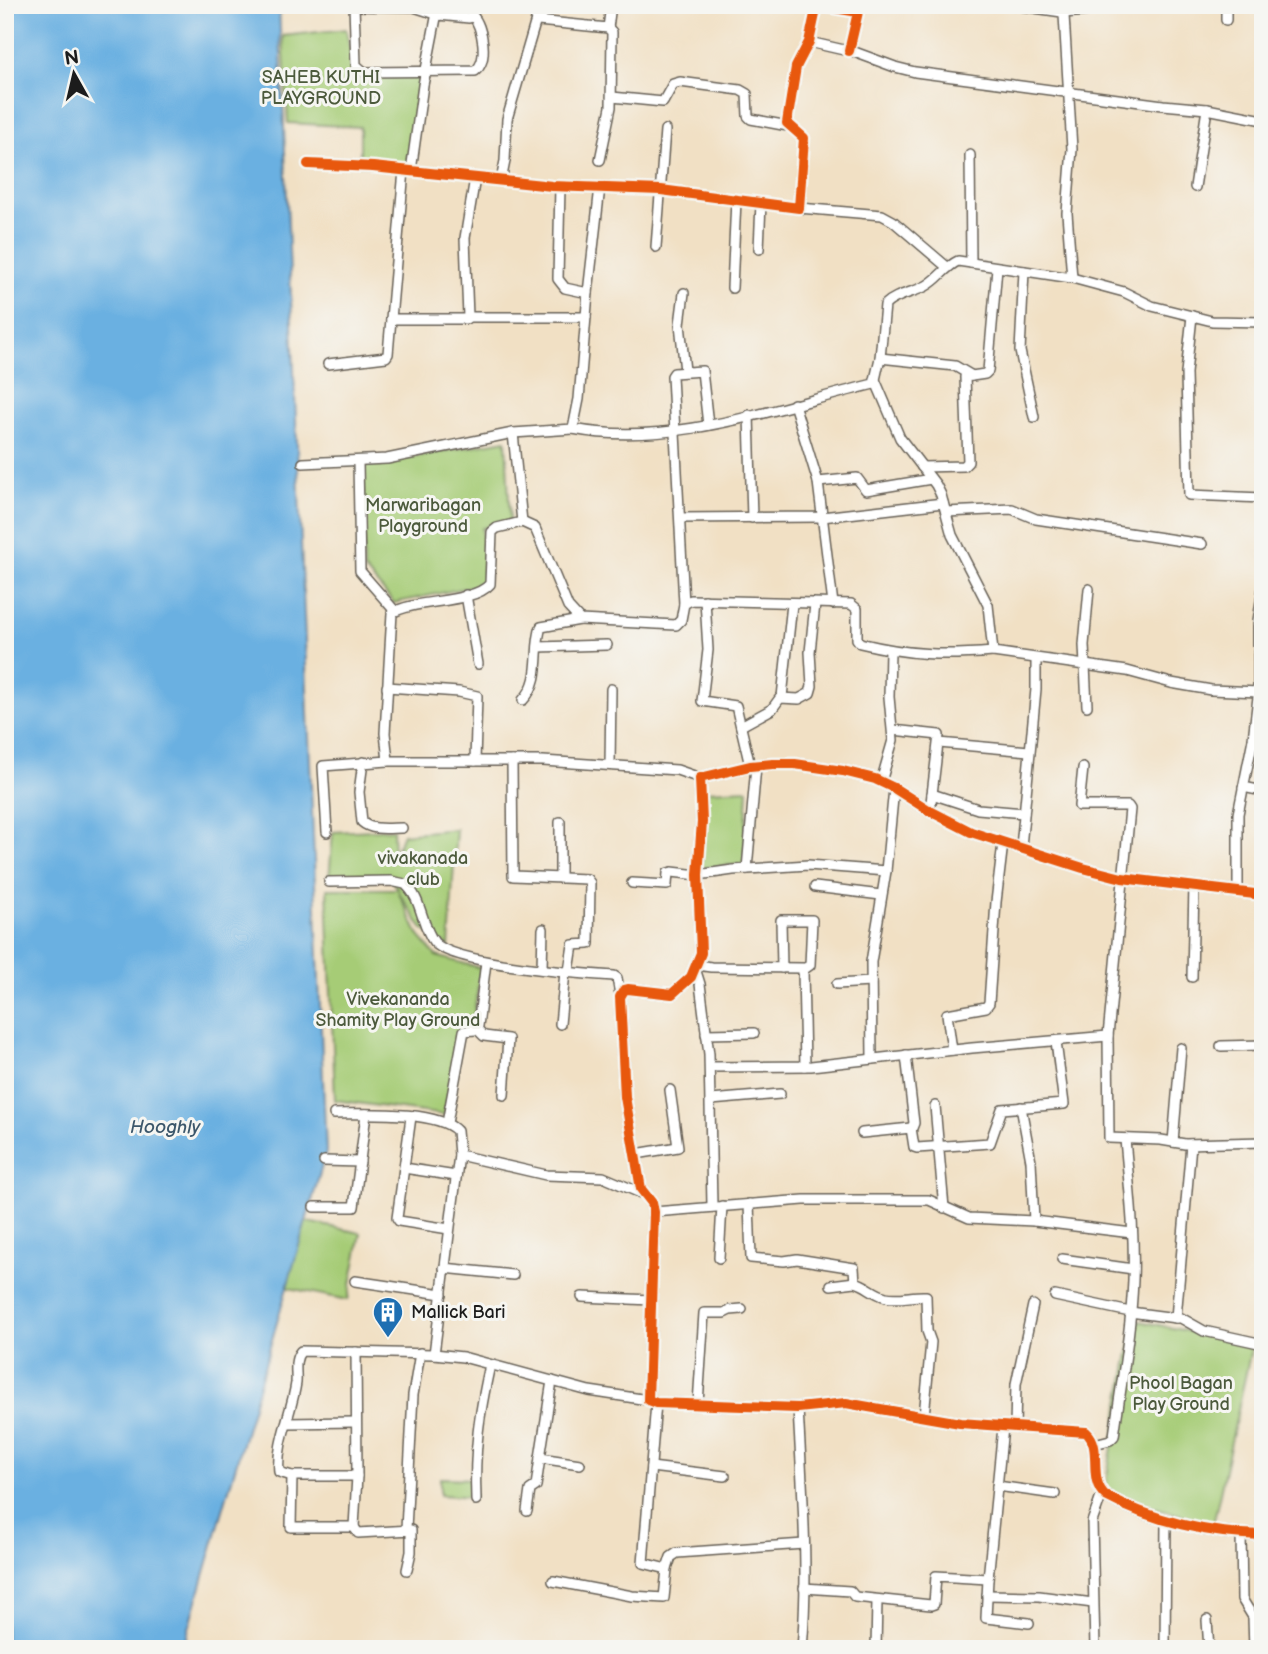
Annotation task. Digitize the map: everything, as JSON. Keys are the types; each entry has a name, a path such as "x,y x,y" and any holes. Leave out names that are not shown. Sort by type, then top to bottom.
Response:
{"street":[{"path":"501,181 507,119 536,20 535,5"},
{"path":"600,160 612,97 613,37 608,28 611,5"},
{"path":"788,126 796,67 808,42 817,5 857,11 858,17 849,51"},
{"path":"1014,5 1063,13 1088,11 1092,5"},
{"path":"1226,5 1226,20"},
{"path":"354,6 414,7 439,15 466,19 473,10 480,26 483,59 480,67 468,72 364,72 356,65 354,6"},
{"path":"1063,13 1072,149 1067,213 1072,278"},
{"path":"328,364 386,357 388,354 407,171 436,18 439,15"},
{"path":"536,20 608,28"},
{"path":"808,42 849,51 915,72 1207,109 1263,120"},
{"path":"612,97 663,102 673,83 680,82 740,90 747,94 748,115 751,119 788,126 804,138 799,208"},
{"path":"1195,187 1207,109"},
{"path":"656,247 665,130"},
{"path":"970,155 971,264"},
{"path":"308,164 560,186 661,190 799,208 882,215 893,221 947,267"},
{"path":"468,317 465,238 475,178"},
{"path":"560,186 558,279 565,288 588,293"},
{"path":"573,429 579,400 600,187"},
{"path":"732,288 736,200"},
{"path":"759,250 761,203"},
{"path":"993,652 986,601 957,545 945,507 931,479 894,429 876,382 885,305 892,299 929,284 947,267 958,261 1072,278 1124,292 1152,306 1212,321 1262,322 1263,312"},
{"path":"922,467 964,466 968,462 965,379 988,371 997,268"},
{"path":"1024,271 1020,351 1034,417"},
{"path":"684,293 680,324 685,371"},
{"path":"1192,316 1186,373 1189,495 1263,498"},
{"path":"390,319 586,317"},
{"path":"880,358 954,366 972,376"},
{"path":"523,700 535,677 541,627 580,620 676,625 681,620 684,604 672,376 676,372 702,371 708,425"},
{"path":"303,463 358,461 418,454 513,433 573,429 614,435 674,432 876,382"},
{"path":"794,404 818,482 833,604"},
{"path":"750,415 752,518"},
{"path":"513,433 522,522"},
{"path":"358,461 360,571 394,610"},
{"path":"818,482 857,478 866,490 931,479"},
{"path":"680,518 822,517 945,507 1012,509 1036,519 1202,544"},
{"path":"388,761 385,733 391,615 394,610 486,589 490,584 492,532 497,528 522,522 536,528 568,607 580,620"},
{"path":"1087,706 1084,632 1089,589"},
{"path":"1238,890 1238,814 1260,695 1258,621 1263,589"},
{"path":"466,595 478,664"},
{"path":"684,604 691,600 851,604 856,607 859,642 890,650 948,656 993,652 1084,663 1198,688 1260,695"},
{"path":"705,600 708,650 702,701 736,705 753,766 747,869"},
{"path":"741,726 772,709 782,697 792,604"},
{"path":"782,697 799,699 811,690 810,652 815,604"},
{"path":"538,647 607,645"},
{"path":"881,782 890,755 893,730 889,696 890,650"},
{"path":"1021,847 1036,690 1036,659"},
{"path":"387,687 477,696 475,761"},
{"path":"610,765 611,689"},
{"path":"893,730 938,734 930,811"},
{"path":"939,743 1029,751"},
{"path":"327,831 323,765 388,761 512,761 677,771 700,778 753,766 795,764 843,771 881,782 971,832 1083,868 1122,878 1263,895"},
{"path":"512,761 512,874 516,877 587,879 590,883 589,944 573,945 561,1024"},
{"path":"363,762 359,792 362,822 366,826 376,828 402,828"},
{"path":"1083,768 1080,807 1130,808 1108,1037 1109,1136 1111,1139 1191,1144 1263,1142"},
{"path":"620,995 628,989 672,994 691,977 696,966 702,948 698,875 702,822 700,778"},
{"path":"872,1059 871,962 886,871 894,788"},
{"path":"1243,788 1263,791"},
{"path":"932,794 978,810 1024,813"},
{"path":"560,822 560,878"},
{"path":"952,1050 947,1014 986,1007 989,1003 1003,843"},
{"path":"632,883 667,885 668,873 672,872 698,875 808,865 886,871"},
{"path":"329,882 391,881 405,884 415,897 437,945 486,962 617,978 625,1097 643,1194"},
{"path":"1192,978 1194,886"},
{"path":"815,887 881,895"},
{"path":"696,966 711,967 782,968 803,968 810,965 811,919 781,920 782,968"},
{"path":"542,968 543,929"},
{"path":"477,1029 484,995 486,962"},
{"path":"696,966 701,984 710,1067 719,1258"},
{"path":"803,968 805,1066"},
{"path":"837,984 871,982"},
{"path":"477,1029 484,1036 508,1039 504,1095"},
{"path":"447,1123 464,1031 477,1029"},
{"path":"706,1034 754,1033"},
{"path":"710,1067 805,1066 1108,1037"},
{"path":"906,1055 915,1148 990,1143 999,1111 1009,1107 1065,1103 1056,1042"},
{"path":"1221,1046 1263,1045"},
{"path":"1173,1142 1181,1048"},
{"path":"636,1154 678,1147 670,1090"},
{"path":"711,1100 780,1094"},
{"path":"935,1106 944,1208"},
{"path":"1020,1107 1031,1160 1034,1221"},
{"path":"334,1114 411,1116 447,1123 457,1131 456,1176 434,1354"},
{"path":"314,1207 354,1208 366,1114"},
{"path":"411,1116 397,1220 449,1229"},
{"path":"862,1133 912,1128"},
{"path":"1094,1444 1110,1440 1114,1436 1130,1312 1132,1233 1125,1139"},
{"path":"1176,1318 1191,1144"},
{"path":"458,1155 545,1175 603,1177 643,1194 650,1201 654,1212 651,1468 643,1563 667,1569"},
{"path":"324,1161 360,1162"},
{"path":"404,1168 456,1176"},
{"path":"654,1212 804,1200 915,1199 932,1200 969,1218 1034,1221 1132,1233"},
{"path":"749,1204 751,1258 781,1261 797,1259 854,1268 855,1282"},
{"path":"1062,1259 1133,1269"},
{"path":"444,1268 513,1275"},
{"path":"355,1281 442,1294"},
{"path":"831,1285 855,1282 865,1285 871,1292 889,1297 927,1296 927,1331 931,1342 924,1416"},
{"path":"1055,1296 1130,1312 1181,1318 1204,1331 1263,1343"},
{"path":"582,1297 652,1300"},
{"path":"1029,1623 987,1619 987,1595 997,1486 1032,1305"},
{"path":"698,1404 704,1313 721,1314 742,1309"},
{"path":"356,1352 357,1476 354,1527 358,1533 406,1529 412,1532 407,1570"},
{"path":"357,1476 292,1476 281,1474 278,1469 296,1382 296,1357 299,1353 420,1353 463,1357 589,1391 652,1401 798,1408 846,1403 960,1423 1082,1431 1090,1435 1094,1444 1096,1481 1102,1494 1166,1519 1218,1532 1263,1535"},
{"path":"406,1529 413,1395 420,1353"},
{"path":"476,1500 478,1420 489,1365"},
{"path":"527,1511 530,1490 536,1486 552,1381"},
{"path":"798,1408 804,1545 802,1649"},
{"path":"287,1423 355,1422"},
{"path":"540,1458 580,1464"},
{"path":"651,1468 725,1476"},
{"path":"292,1476 291,1527 354,1527"},
{"path":"997,1486 1055,1494"},
{"path":"1095,1649 1092,1522 1102,1494"},
{"path":"1165,1649 1166,1519"},
{"path":"1241,1534 1242,1599 1253,1617 1254,1649"},
{"path":"553,1581 661,1599 664,1596 671,1557 677,1553 804,1545"},
{"path":"804,1588 850,1591 855,1597 933,1605 936,1576 988,1579"},
{"path":"987,1595 1039,1596 1093,1603"},
{"path":"876,1649 877,1600"},
{"path":"1207,1620 1209,1649"}],"green space":[{"name":"SAHEB KUTHI PLAYGROUND","path":"346,29 355,75 423,74 410,169 360,164 360,127 288,123 283,36"},
{"name":"Marwaribagan Playground","path":"506,440 510,522 482,528 484,584 394,603 364,569 363,466"},
{"path":"748,789 744,864 701,868 706,791"},
{"name":"Vivekananda Shamity Play Ground","path":"393,829 394,855 403,834 456,829 449,947 422,928 398,891 419,936 436,956 481,968 472,1026 461,1027 444,1115 335,1100 327,889 398,889 391,879 329,879 333,832"},
{"path":"293,1219 361,1233 348,1300 274,1285"},
{"name":"Phool Bagan Play Ground","path":"1135,1320 1252,1345 1213,1525 1104,1492"},
{"path":"440,1478 473,1479 474,1497 440,1495"}],"water":[{"name":"Hooghly","path":"5,5 279,5 326,1152 183,1649 5,1649"}],"cycle path":[{"path":"308,164 373,167 552,186 661,190 799,208 804,138 787,123 796,67 809,42 817,5 858,12 849,51"},
{"path":"1263,895 1122,878 971,832 875,779 795,764 750,766 700,778 702,822 698,875 701,953 691,977 672,994 628,989 624,990 620,997 625,1097 641,1189 652,1203 654,1212 648,1400 656,1403 798,1408 846,1403 960,1423 1086,1432 1094,1446 1097,1481 1106,1496 1162,1519 1202,1529 1263,1535"}],"place":[{"name":"Mallick Bari","path":"388,1339"}],"park label":[{"name":"vivakanada club","path":"423,868"}]}
